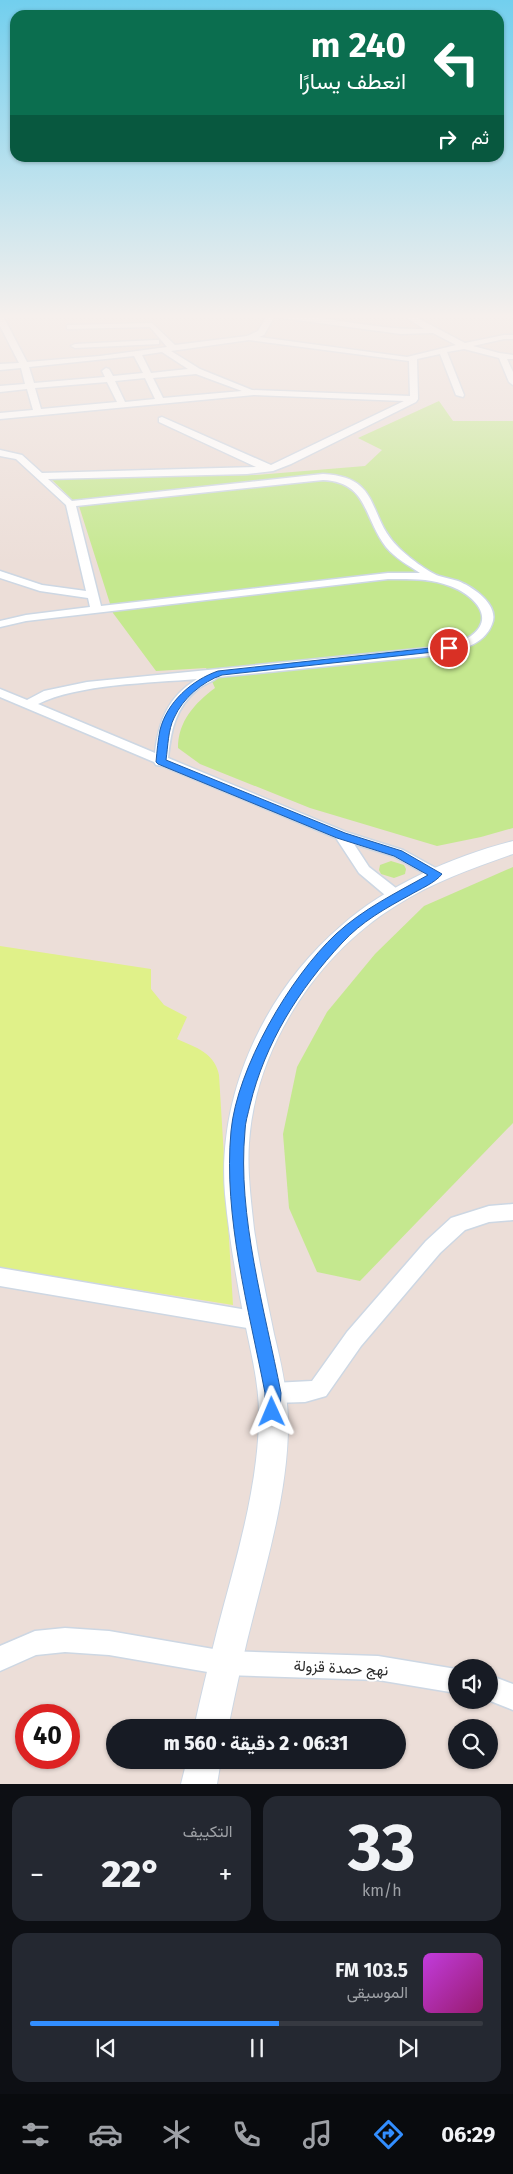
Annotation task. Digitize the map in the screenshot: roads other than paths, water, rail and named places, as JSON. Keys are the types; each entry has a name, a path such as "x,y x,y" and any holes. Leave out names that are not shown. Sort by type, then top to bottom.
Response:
{"street":[{"path":"34,397 38,413"},
{"path":"0,416 38,413 70,397"},
{"path":"81,397 122,404 199,397"},
{"path":"119,397 122,404"},
{"path":"158,397 160,401"},
{"path":"374,397 414,399"},
{"path":"40,476 268,469 288,462 414,399"},
{"path":"162,420 268,469"},
{"path":"0,453 16,456 70,504 96,610"},
{"path":"70,504 323,477 342,478 356,486 390,545 434,578"},
{"path":"0,574 40,588 92,595"},
{"path":"0,624 26,618 388,576 411,575 434,578 455,584 472,593 484,604 488,615 486,627 476,638 460,646 438,651 87,686 48,694 26,705"},
{"path":"161,762 165,731 169,718 194,687 206,678 221,673"},
{"path":"0,693 161,762 341,835 398,853 436,874"},
{"path":"341,835 364,870 396,896"},
{"path":"213,1719 225,1664 257,1541 270,1471 273,1393 242,1233 237,1175 238,1130 248,1090 261,1053 279,1017 305,977 340,938 372,912 396,896 436,874 513,847"},
{"path":"273,1393 305,1392 318,1389 354,1339 433,1247 452,1229 458,1224 490,1214 513,1212"},
{"path":"0,1278 259,1321"},
{"name":"نهج حمدة قزولة","path":"0,1660 35,1643 65,1640 109,1643 225,1664 378,1668 433,1675 448,1679"},
{"path":"498,1691 513,1697"},
{"path":"199,1784 202,1769"}]}
